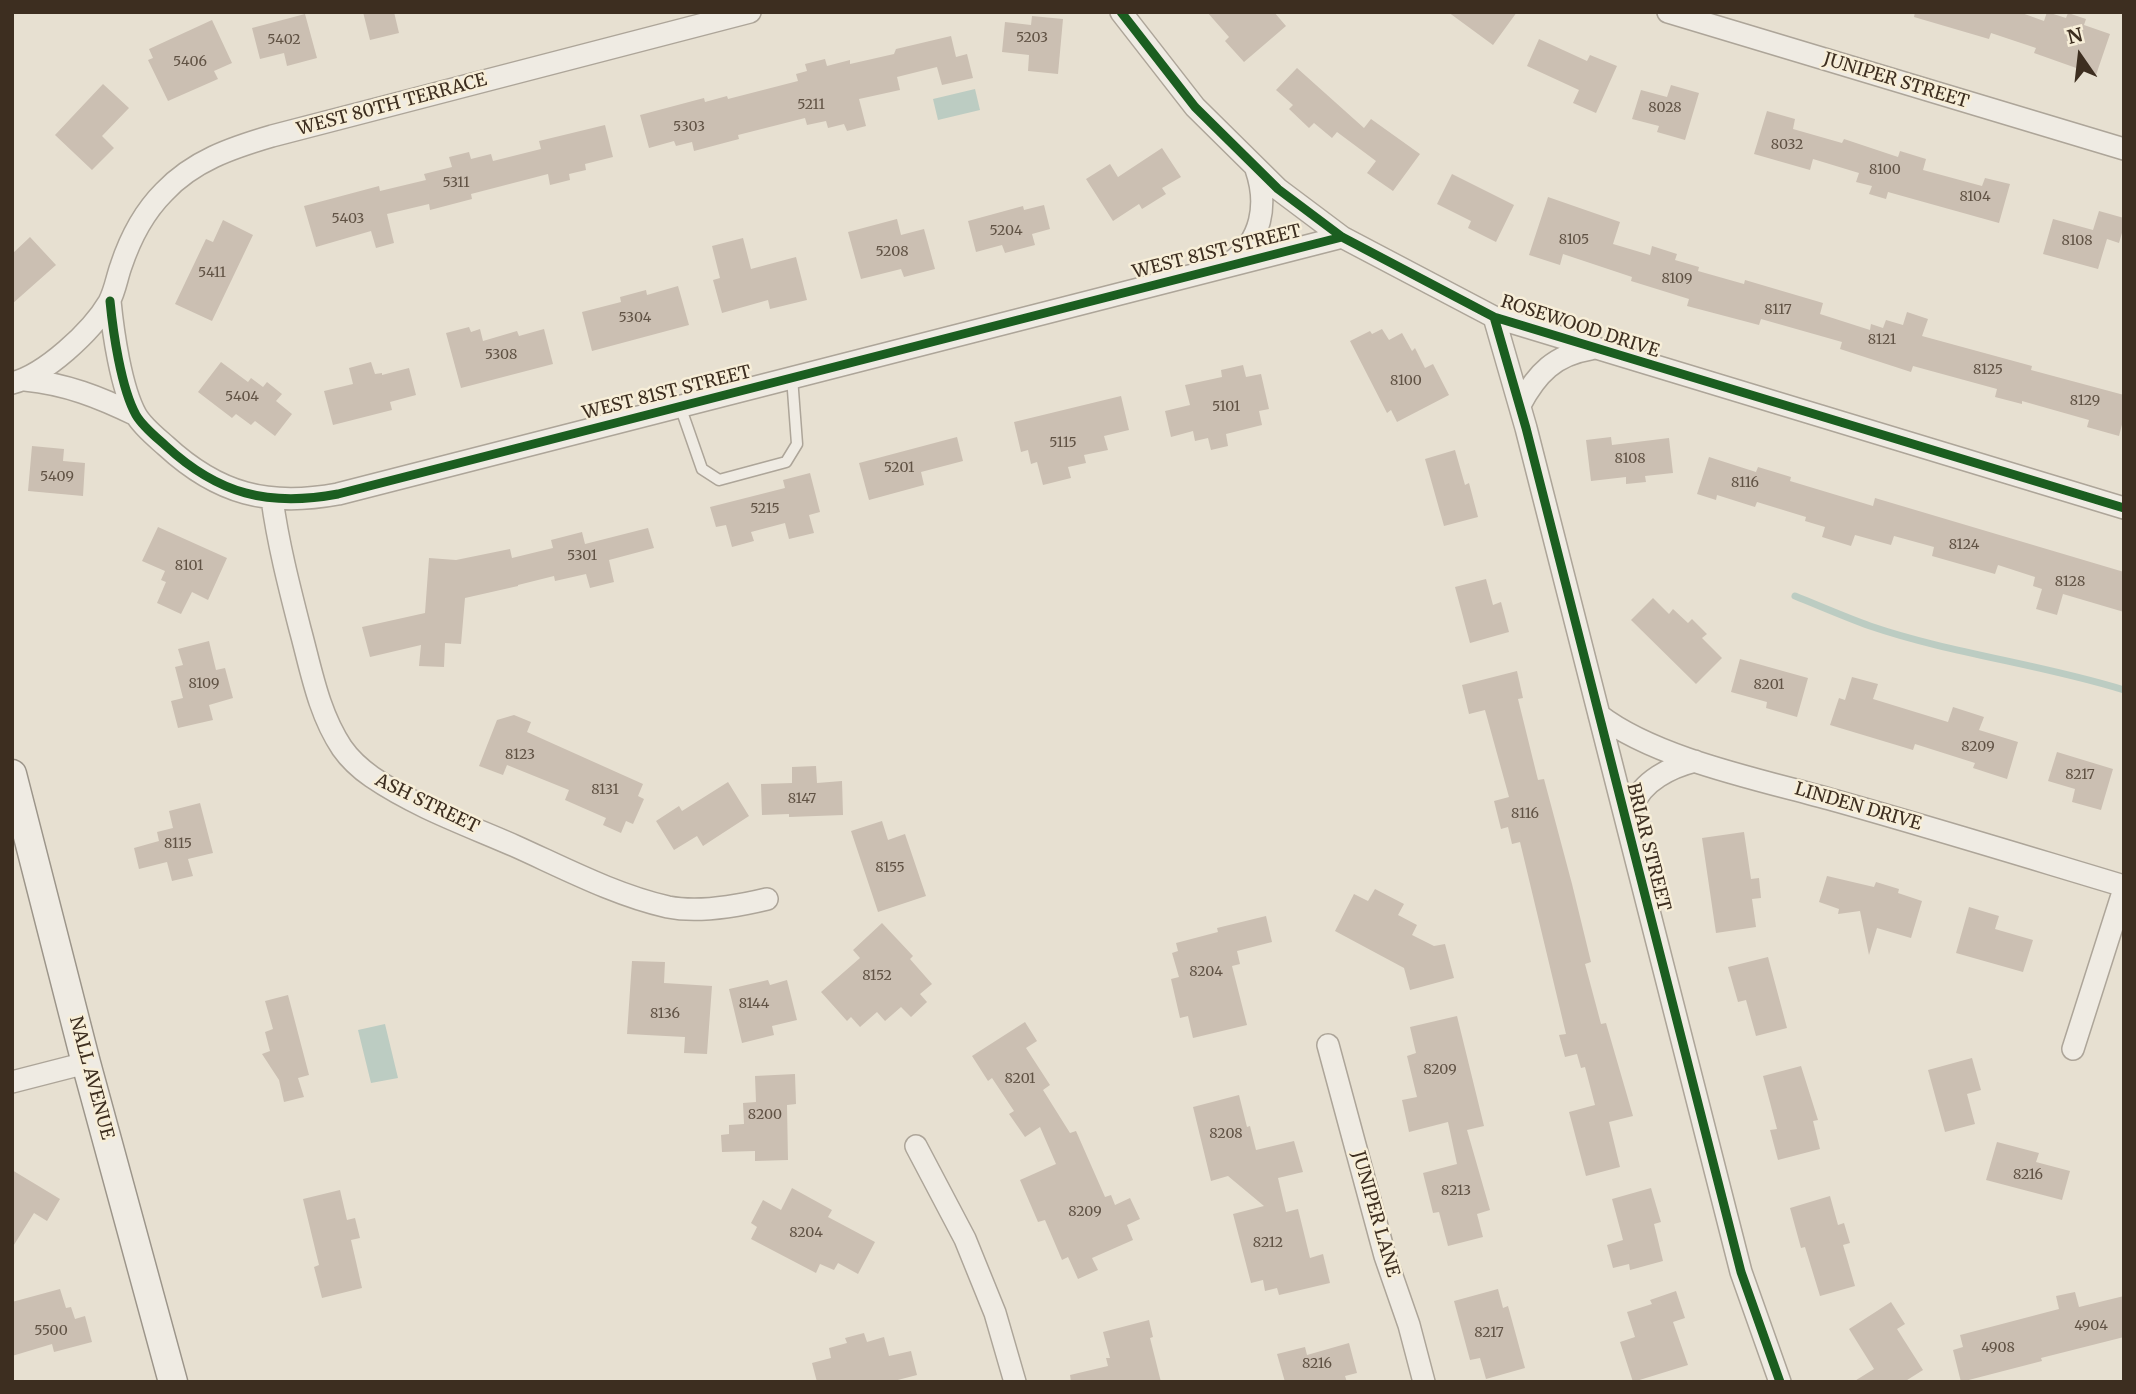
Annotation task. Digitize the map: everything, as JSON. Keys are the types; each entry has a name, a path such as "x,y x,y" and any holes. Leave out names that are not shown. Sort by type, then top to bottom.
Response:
{"main road":[{"name":"NALL AVENUE","path":"12,774 86,1063 173,1382"}],"street":[{"name":"WEST 80TH TERRACE","path":"110,301 128,244 139,223 164,192 198,164 227,149 750,12"},
{"name":"ROSEWOOD DRIVE","path":"1121,12 1195,107 1255,169 1342,237 1494,317 1591,349 2124,508"},
{"name":"JUNIPER STREET","path":"1668,12 2124,149"},
{"path":"1225,267 1251,244 1257,230 1263,199 1255,169"},
{"name":"WEST 81ST STREET","path":"19,382 54,383 80,390 136,415 171,451 204,475 231,489 272,499 306,500 1342,237"},
{"name":"WEST 81ST STREET","path":"19,382 65,351 110,301"},
{"name":"WEST 81ST STREET","path":"110,301 120,365 136,415"},
{"name":"BRIAR STREET","path":"1494,317 1520,405 1741,1272 1780,1382"},
{"path":"1520,405 1531,385 1546,370 1571,352 1591,349"},
{"name":"ASH STREET","path":"272,499 286,572 327,724 344,751 369,776 406,798 596,882 646,901 671,908 713,908 739,906 767,899"},
{"name":"LINDEN DRIVE","path":"1599,715 1624,733 1695,761 1902,819 2124,888 2073,1049"},
{"path":"1627,830 1633,805 1650,783 1672,768 1695,761"},
{"name":"JUNIPER LANE","path":"1328,1045 1385,1256 1409,1325 1424,1382"},
{"path":"12,1082 86,1063"},
{"path":"916,1146 965,1239 995,1313 1015,1382"}],"lane":[{"path":"680,406 702,469 719,480 786,462 797,444 792,377"}],"shaded area":[{"path":"975,89 980,110 938,120 933,99"},
{"path":"385,1024 398,1078 371,1083 358,1030"}],"building":[{"path":"363,12 394,12 399,33 370,40"},
{"path":"1207,12 1274,12 1286,26 1244,62 1225,41 1229,37"},
{"path":"1448,12 1517,12 1493,45"},
{"path":"1915,12 2019,12 2044,21 2047,12 2066,18 2068,13 2086,19 2084,25 2110,34 2096,75 2034,53 2036,48 1991,33 1989,39 1914,17"},
{"path":"305,14 317,58 287,66 284,53 260,59 252,28"},
{"path":"1032,16 1063,19 1058,74 1028,71 1029,55 1002,52 1005,22 1031,25"},
{"path":"212,20 232,63 214,71 218,79 168,101 148,60 153,58 149,49"},
{"path":"951,36 956,57 967,54 973,78 942,85 937,67 897,77 900,90 859,99 866,126 847,131 844,124 828,128 826,121 807,125 805,118 738,135 739,139 694,151 692,142 676,146 674,141 649,148 640,115 704,98 705,102 727,96 728,99 798,81 796,74 807,71 805,64 825,59 827,66 850,60 850,64 894,54 896,49"},
{"path":"1539,39 1587,61 1590,55 1617,66 1596,113 1573,103 1579,90 1527,66"},
{"path":"1297,68 1364,128 1371,119 1420,154 1393,191 1367,173 1376,161 1337,132 1332,138 1314,123 1309,128 1289,109 1293,105 1276,90"},
{"path":"103,84 129,108 102,136 114,148 92,170 55,135"},
{"path":"1671,85 1699,93 1685,140 1657,132 1659,126 1632,119 1641,90 1667,97"},
{"path":"1767,111 1795,119 1793,129 1842,143 1844,139 1898,157 1900,151 1926,159 1923,170 1982,186 1985,178 2010,184 1999,223 1888,192 1886,199 1869,194 1872,186 1856,182 1859,173 1813,159 1810,170 1754,154"},
{"path":"605,125 613,157 585,164 586,170 569,174 570,180 550,185 548,174 471,194 472,199 430,210 429,204 387,214 394,243 376,248 371,231 316,247 304,206 379,186 380,191 426,180 424,174 452,167 449,157 469,152 471,159 491,154 493,161 541,149 539,141"},
{"path":"1162,148 1181,177 1162,188 1166,194 1142,209 1139,204 1113,221 1086,179 1110,164 1118,177"},
{"path":"1452,174 1514,205 1496,242 1468,228 1471,221 1437,204"},
{"path":"1548,197 1620,222 1613,244 1650,255 1652,246 1677,254 1675,260 1699,267 1698,271 1744,284 1745,280 1823,303 1820,314 1870,330 1871,324 1883,328 1886,320 1903,325 1907,312 1928,319 1922,336 2124,395 2124,417 2119,436 2087,427 2089,420 2022,401 2022,404 1995,397 1997,389 1913,366 1911,372 1840,349 1842,342 1761,319 1759,325 1687,306 1689,299 1631,281 1632,277 1563,254 1560,265 1529,255"},
{"path":"1044,205 1050,229 1032,234 1035,245 1005,253 1002,245 976,252 968,221 1023,206 1024,210"},
{"path":"2099,211 2124,218 2124,226 2119,243 2107,239 2098,269 2043,254 2053,219 2093,230"},
{"path":"897,219 901,235 924,229 935,269 904,277 901,269 861,279 848,232"},
{"path":"223,220 253,235 212,321 175,304 206,239 213,242"},
{"path":"30,237 56,265 12,304 12,254"},
{"path":"743,238 751,269 796,257 807,300 770,309 768,300 722,313 713,280 720,278 712,246"},
{"path":"678,286 689,325 592,351 582,312 621,302 620,297 646,290 647,295"},
{"path":"469,327 471,332 480,329 483,341 517,331 519,336 544,329 553,364 461,388 446,333"},
{"path":"1382,329 1389,340 1402,333 1412,351 1415,348 1425,368 1433,364 1449,395 1397,422 1391,410 1387,413 1350,341 1370,331 1372,334"},
{"path":"221,362 248,382 251,378 263,387 267,382 282,394 276,401 292,414 275,436 255,421 251,425 236,414 232,418 198,392"},
{"path":"371,362 375,374 382,375 409,368 416,395 390,402 392,410 333,425 324,391 353,384 349,368"},
{"path":"1243,365 1246,377 1261,374 1269,409 1259,411 1262,425 1226,434 1228,446 1211,450 1208,438 1195,441 1193,431 1171,437 1165,411 1190,405 1185,385 1222,377 1221,370"},
{"path":"1121,396 1129,430 1104,436 1108,450 1084,455 1086,463 1068,467 1071,478 1043,485 1037,462 1031,464 1028,450 1021,452 1014,422"},
{"path":"957,437 963,461 921,472 924,485 869,500 859,463"},
{"path":"1611,437 1612,445 1669,438 1673,473 1645,476 1646,482 1626,484 1626,477 1591,481 1586,440"},
{"path":"32,446 64,449 63,461 85,463 83,496 28,491"},
{"path":"1455,450 1465,485 1469,483 1478,517 1444,526 1425,459"},
{"path":"1709,457 1756,472 1758,467 1791,477 1790,481 1873,506 1875,498 2124,572 2124,612 2063,594 2057,615 2036,609 2042,589 2033,586 2035,577 1998,565 1995,574 1932,556 1934,547 1894,536 1891,545 1855,535 1851,546 1822,537 1825,527 1805,521 1806,517 1757,502 1755,507 1717,495 1716,500 1697,494"},
{"path":"810,473 820,512 809,515 814,533 789,539 785,523 751,532 754,541 732,547 726,525 716,527 710,507 785,488 783,480"},
{"path":"158,527 227,558 208,600 192,592 181,614 157,603 166,582 161,580 165,571 142,561"},
{"path":"648,528 654,548 609,560 614,582 590,588 586,574 555,581 554,576 465,598 461,644 445,643 444,667 419,666 421,645 370,657 362,627 425,613 429,558 456,560 510,549 512,558 553,548 551,540 582,532 585,544"},
{"path":"1486,579 1493,605 1501,602 1509,632 1470,643 1455,587"},
{"path":"1653,598 1669,614 1673,609 1688,623 1692,619 1707,634 1702,638 1722,658 1696,684 1631,620"},
{"path":"209,641 216,670 225,668 233,698 209,705 213,720 178,728 171,701 183,698 175,667 183,665 178,649"},
{"path":"1740,659 1808,678 1797,717 1766,708 1767,702 1731,692"},
{"path":"1517,671 1523,698 1518,699 1538,780 1544,779 1591,962 1585,964 1601,1024 1606,1023 1633,1116 1609,1122 1620,1167 1586,1176 1569,1112 1595,1105 1585,1067 1581,1068 1577,1054 1565,1057 1559,1035 1566,1034 1520,842 1512,844 1508,827 1501,829 1494,801 1509,797 1485,710 1469,714 1462,685"},
{"path":"1852,677 1878,684 1873,699 1948,722 1953,707 1984,717 1979,730 2018,742 2007,779 1973,768 1975,763 1915,744 1913,750 1830,725 1839,698 1845,700"},
{"path":"514,715 531,722 527,732 643,784 638,796 644,799 633,824 626,821 621,833 603,825 606,818 565,800 569,790 507,765 503,775 479,766 497,720"},
{"path":"2057,752 2113,769 2101,810 2072,802 2075,789 2048,781"},
{"path":"816,766 817,783 842,781 843,815 762,815 761,784 792,783 792,767"},
{"path":"728,782 749,816 703,846 697,836 674,850 656,821 679,806 682,811"},
{"path":"200,803 213,853 188,859 193,876 172,881 167,862 139,869 134,848 159,841 157,832 173,828 169,811"},
{"path":"882,821 888,840 905,834 926,896 878,912 851,831"},
{"path":"1744,832 1751,879 1759,878 1761,898 1752,899 1756,927 1716,933 1702,838"},
{"path":"1827,876 1874,887 1876,882 1899,889 1898,893 1922,901 1911,938 1877,928 1869,955 1860,911 1838,914 1839,909 1819,902"},
{"path":"1375,889 1404,904 1398,915 1417,925 1412,935 1434,946 1445,944 1454,978 1410,990 1404,968 1335,931 1354,894 1368,901"},
{"path":"1969,907 1999,916 1995,929 2033,940 2023,972 1956,953"},
{"path":"1266,916 1272,942 1237,951 1240,964 1232,966 1247,1025 1193,1038 1188,1016 1180,1018 1171,979 1179,977 1172,953 1178,951 1176,943 1218,932 1217,928"},
{"path":"882,923 913,956 910,959 932,984 920,994 927,1002 911,1017 901,1007 885,1021 877,1012 860,1027 851,1017 847,1021 821,992 860,958 853,950"},
{"path":"1768,957 1787,1028 1756,1036 1746,1000 1738,1002 1728,967"},
{"path":"632,961 665,962 664,983 712,986 707,1054 684,1053 685,1037 627,1034"},
{"path":"768,980 770,985 787,980 797,1020 772,1026 774,1035 742,1043 729,989"},
{"path":"288,995 309,1075 298,1078 304,1097 284,1102 279,1080 262,1054 270,1051 265,1032 273,1029 265,1001"},
{"path":"1457,1016 1484,1126 1467,1130 1490,1210 1477,1214 1483,1237 1448,1246 1439,1212 1433,1213 1423,1173 1457,1164 1448,1122 1409,1132 1402,1100 1417,1097 1407,1056 1416,1053 1410,1027"},
{"path":"1025,1022 1037,1041 1026,1048 1050,1085 1043,1090 1070,1133 1076,1131 1105,1197 1111,1195 1115,1205 1130,1198 1140,1219 1127,1225 1133,1240 1092,1258 1098,1270 1078,1279 1068,1257 1062,1260 1045,1220 1038,1222 1020,1180 1056,1164 1040,1127 1025,1137 1009,1114 1014,1111 992,1078 988,1081 972,1056"},
{"path":"1972,1058 1981,1090 1967,1094 1975,1124 1945,1132 1928,1070"},
{"path":"1801,1066 1818,1120 1813,1121 1820,1149 1778,1160 1770,1130 1777,1129 1763,1076"},
{"path":"795,1074 796,1104 787,1105 788,1160 755,1161 755,1151 722,1152 721,1135 729,1134 729,1125 744,1124 743,1103 756,1102 755,1076"},
{"path":"1239,1095 1256,1150 1294,1141 1303,1172 1278,1178 1286,1212 1298,1209 1310,1258 1323,1254 1330,1283 1279,1295 1277,1288 1265,1291 1263,1280 1251,1283 1233,1214 1264,1206 1228,1176 1211,1181 1193,1107"},
{"path":"1997,1142 2039,1153 2036,1162 2070,1171 2062,1200 1986,1180"},
{"path":"12,1170 60,1199 47,1221 34,1213 12,1248"},
{"path":"792,1188 832,1210 828,1217 875,1242 858,1274 838,1263 834,1270 820,1264 816,1273 751,1239 757,1227 751,1223 763,1200 781,1210"},
{"path":"1651,1188 1661,1222 1654,1224 1663,1261 1630,1270 1629,1264 1613,1268 1607,1245 1623,1240 1612,1199"},
{"path":"340,1190 347,1220 355,1218 360,1238 351,1240 362,1288 322,1298 314,1267 319,1265 303,1199"},
{"path":"1830,1196 1838,1225 1844,1223 1850,1243 1843,1245 1855,1286 1820,1296 1805,1247 1801,1248 1790,1208"},
{"path":"60,1289 66,1308 71,1307 75,1319 85,1316 92,1342 54,1352 52,1344 12,1356 12,1302"},
{"path":"1498,1289 1503,1308 1508,1306 1525,1368 1486,1379 1480,1358 1470,1360 1454,1301"},
{"path":"1676,1291 1685,1318 1673,1322 1688,1365 1633,1382 1620,1342 1635,1337 1627,1312 1652,1304 1650,1300"},
{"path":"2075,1292 2079,1307 2124,1296 2124,1337 1961,1382 1953,1350 1963,1347 1960,1335 2059,1309 2056,1296"},
{"path":"1891,1302 1905,1324 1897,1329 1923,1370 1904,1382 1853,1382 1874,1369 1849,1329"},
{"path":"1149,1320 1153,1337 1150,1338 1161,1382 1071,1382 1070,1375 1108,1366 1106,1358 1110,1358 1103,1332"},
{"path":"864,1333 867,1342 884,1337 889,1356 911,1351 917,1375 890,1382 817,1382 812,1363 831,1358 829,1348 847,1343 845,1338"},
{"path":"1349,1343 1357,1373 1345,1376 1347,1382 1285,1382 1277,1354 1305,1347 1307,1355"}],"waterway":[{"path":"1795,596 1901,636 2124,690"}],"cycle path":[{"path":"1121,12 1195,107 1278,189 1342,237 1494,317 2124,508"},
{"path":"110,301 126,390 136,415 150,432 185,462 225,486 267,497 313,498 338,494 1342,237"},
{"path":"1494,317 1526,428 1741,1272 1780,1382"}]}
